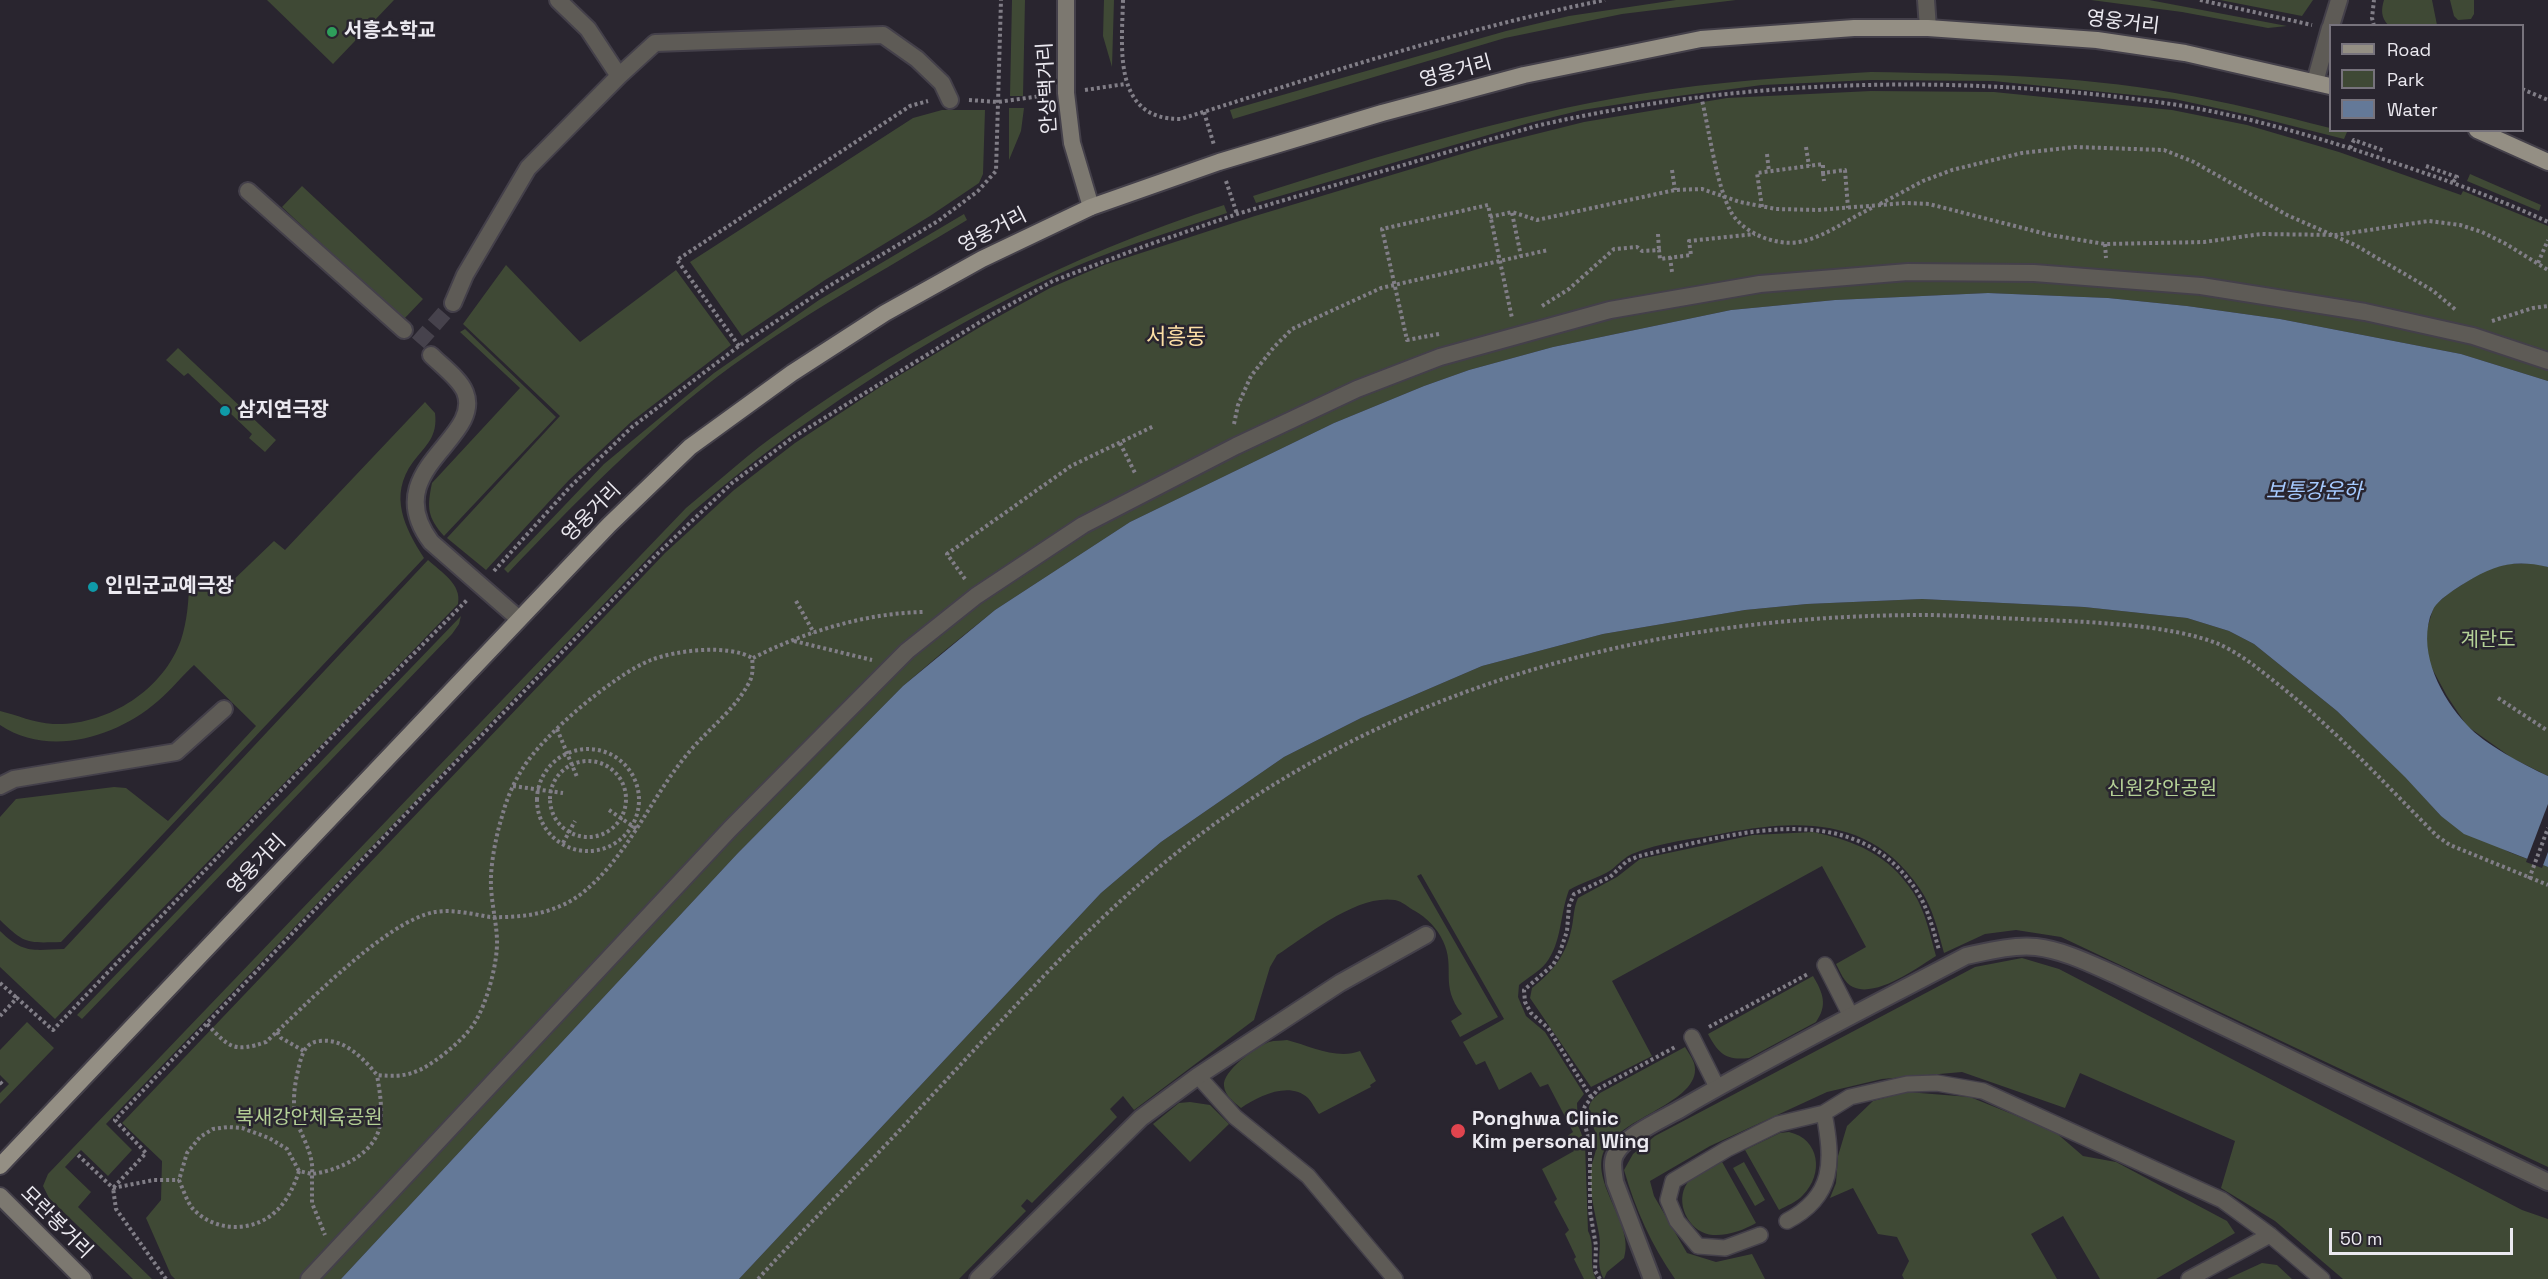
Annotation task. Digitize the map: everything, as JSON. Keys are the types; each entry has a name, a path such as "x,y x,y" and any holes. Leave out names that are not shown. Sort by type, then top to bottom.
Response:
{"main road":[{"name":"안상택거리","path":"1066,0 1066,93 1072,143 1090,207"},
{"name":"영웅거리","path":"0,1166 609,525 690,447 792,373 885,313 982,259 1090,207 1219,162 1382,113 1524,75 1701,39 1854,27 1928,28 2097,40 2185,53 2323,84"},
{"path":"2481,132 2548,162"},
{"name":"모란봉거리","path":"0,1196 83,1279"}],"street":[{"path":"558,0 588,28 619,75"},
{"path":"1926,0 1928,28"},
{"path":"2332,24 2339,0"},
{"path":"453,303 465,274 528,168 619,75 655,43 883,35 917,58 942,83 950,100"},
{"path":"2323,84 2329,42"},
{"path":"248,191 404,330"},
{"path":"309,1279 730,830 893,665 976,596 1083,525 1236,446 1357,389 1440,357 1610,310 1760,284 1908,272 2034,273 2201,285 2365,312 2473,336 2548,361"},
{"path":"431,355 464,390 468,404 464,419 429,462 418,485 416,510 420,527 431,542 519,619"},
{"path":"0,786 14,779 176,752 224,709"},
{"path":"978,1279 1141,1118 1198,1076 1340,983 1426,935"},
{"path":"1652,1279 1615,1182 1612,1165 1616,1154 1637,1134 1717,1087 1966,956 2006,947 2037,947 2071,957 2116,975 2548,1182"}],"lane":[{"path":"1825,965 1851,1016"},
{"path":"1692,1037 1717,1087"},
{"path":"1198,1076 1235,1117 1308,1176 1395,1279"},
{"path":"1760,1235 1725,1248 1698,1246 1677,1221 1668,1200 1673,1181 1727,1149 1778,1124 1824,1113 1850,1097 1907,1084 1937,1083 1983,1091 2222,1200 2270,1235 2322,1279"},
{"path":"1786,1221 1817,1199 1828,1178 1830,1147 1824,1113"},
{"path":"2189,1279 2270,1235"}],"path":[{"path":"0,983 53,1030 347,721 480,586 570,488 632,428 739,346 829,286 938,221 978,191 996,171 1001,0"},
{"path":"1123,0 1125,84 1142,107 1164,119 1181,119 1445,37 1522,17 1605,0"},
{"path":"2200,0 2329,28"},
{"path":"2374,0 2374,24"},
{"path":"739,346 677,260 910,106 927,101 998,102 1125,84"},
{"path":"113,1188 146,1153 116,1120 420,799 639,573 732,483 792,438 983,320 1053,281 1237,214 1536,126 1639,105 1701,96 1871,85 1994,86 2173,105 2249,120 2350,148 2453,182 2548,222"},
{"path":"2524,89 2548,100"},
{"path":"1701,96 1725,197 1738,221 1756,234 1784,243 1799,242 1821,235 1923,181 1990,159 2074,147 2147,148 2164,150 2194,162 2287,215 2336,235 2432,290 2455,308 2473,336 2481,326 2497,319 2548,306"},
{"path":"2350,148 2354,140 2385,151"},
{"path":"1806,147 1809,166"},
{"path":"1767,154 1769,172"},
{"path":"1762,207 1757,173 1823,164 1824,181"},
{"path":"2426,166 2457,177 2453,182"},
{"path":"1672,170 1675,190"},
{"path":"1823,172 1845,170 1848,208"},
{"path":"1490,217 1512,212 1537,220 1675,190 1702,189 1762,207 1807,210 1905,203 1929,204 2050,235 2092,243 2189,243 2261,234 2336,235 2429,221 2445,222 2482,232 2548,270"},
{"path":"1442,333 1407,340 1382,229 1488,205 1512,318"},
{"path":"1512,212 1521,256"},
{"path":"1658,234 1660,259 1691,255 1689,241 1756,234"},
{"path":"2538,263 2548,240"},
{"path":"1539,307 1569,290 1614,249 1637,247 1642,251 1659,250"},
{"path":"1236,446 1233,427 1238,405 1251,376 1274,346 1292,329 1381,288 1548,250"},
{"path":"1670,257 1672,272"},
{"path":"1500,321 1521,315"},
{"path":"976,596 947,554 1071,466 1154,426"},
{"path":"1120,443 1145,492"},
{"path":"796,601 814,633"},
{"path":"753,658 793,640 857,621 913,612 954,614"},
{"path":"758,1279 1096,921 1162,865 1213,826 1294,772 1376,729 1484,684 1571,658 1745,625 1924,615 2115,625 2187,634 2224,647 2249,662 2306,706 2354,749 2437,836 2464,852 2548,885"},
{"path":"793,640 893,665"},
{"path":"377,1075 398,1077 426,1068 453,1047 476,1022 496,958 497,938 493,917 491,875 502,814 524,766 557,729 632,667 658,657 712,650 743,653 753,658"},
{"path":"207,1024 227,1045 250,1047 266,1042 348,966 391,934 418,918 435,912 454,911 506,918 530,915 563,905 580,894 602,874 637,829 685,756 726,717 751,679 753,658"},
{"path":"2498,698 2548,730"},
{"path":"557,729 577,777"},
{"path":"583,749 596,749 609,753 629,770 639,794 638,807 631,825 618,841 606,847 580,850 563,843 547,830 541,818 538,805 539,790 549,768 568,753 583,749"},
{"path":"594,761 604,764 619,777 626,795 626,805 621,818 611,830 602,835 582,837 569,832 557,822 553,813 551,792 559,775 572,765 594,761"},
{"path":"513,786 563,793"},
{"path":"609,810 637,829"},
{"path":"563,843 575,820"},
{"path":"2529,879 2548,828"},
{"path":"1591,1097 1548,1028 1532,1014 1525,1002 1524,990 1553,965 1560,952 1568,931 1569,906 1574,894 1610,877 1627,861 1639,856 1754,831 1781,829 1813,829 1860,840 1890,861 1916,890 1929,915 1944,968"},
{"path":"0,1016 17,998"},
{"path":"277,1032 281,1038 304,1051"},
{"path":"299,1171 312,1174 342,1167 364,1150 376,1136 380,1117 377,1075 351,1048 323,1040 312,1042 304,1051 295,1084 294,1102 297,1119 313,1164 312,1174 312,1203 323,1233 336,1249"},
{"path":"228,1127 242,1128 269,1138 287,1149 299,1171 292,1191 273,1214 251,1224 230,1228 211,1224 192,1208 179,1180 187,1153 200,1137 213,1129 228,1127"},
{"path":"78,1155 113,1188 116,1209 166,1279"},
{"path":"113,1188 154,1180 179,1180"}],"green space":[{"name":"서흥소학교","path":"267,0 394,0 333,64"},
{"path":"1012,0 1025,0 1023,96 1010,96"},
{"path":"1104,0 1114,0 1112,67 1103,36"},
{"path":"1676,0 1736,0 1622,14 1505,38 1233,119 1230,110 1506,31 1569,16"},
{"path":"2091,0 2149,0 2287,26 2268,28 2182,12"},
{"path":"2220,0 2313,0 2302,16"},
{"path":"2384,0 2432,0 2437,24 2387,24 2382,7"},
{"path":"2450,0 2474,0 2474,14 2471,19 2458,20 2454,16"},
{"path":"1871,72 2023,76 2100,82 2194,97 2329,128 2329,132 2347,132 2344,139 2174,99 1993,81 1871,80 1762,85 1582,110 1529,123 1256,203 1253,196 1445,138 1542,113 1640,94 1755,80"},
{"name":"북새강안체육공원","path":"1871,91 1994,92 2172,110 2247,125 2339,152 2461,195 2463,191 2548,226 2548,381 2461,354 2280,319 2108,298 1988,293 1835,300 1731,310 1553,347 1469,370 1424,386 1334,423 1130,522 995,610 943,652 903,686 737,854 341,1279 175,1279 171,1275 146,1218 161,1200 162,1161 122,1123 665,553 734,490 795,443 880,387 985,324 1050,288 1104,265 1255,216 1488,146 1584,122 1727,98"},
{"path":"1009,108 1024,108 1021,131 1009,160"},
{"path":"942,110 985,110 983,174 979,183 930,216 825,280 742,336 690,262 913,118"},
{"path":"2470,174 2541,205 2539,211 2467,181"},
{"path":"302,186 423,299 403,320 282,207"},
{"path":"1224,205 1227,213 1097,257 1007,299 959,325 820,413 691,513 106,1124 132,1150 108,1176 81,1150 65,1167 91,1192 78,1207 152,1279 133,1279 49,1198 43,1186 48,1174 686,508 772,437 836,393 941,329 1051,273 1108,248"},
{"path":"964,214 967,220 809,315 717,377 634,447 508,573 504,569 604,464 714,373 819,300"},
{"path":"506,265 580,342 676,270 731,345 631,422 569,480 486,570 447,538 560,416 463,324"},
{"path":"465,329 556,417 444,536 431,517 429,499 432,483 520,388 460,332"},
{"path":"178,348 276,440 265,452 249,438 252,434 188,373 184,376 166,360"},
{"path":"425,402 435,413 435,428 430,440 406,475 400,499 406,523 424,558 61,942 33,942 15,934 0,920 0,817 16,799 114,787 126,788 168,821 256,726 194,665 163,697 141,714 123,725 82,739 40,740 19,735 0,725 0,711 32,721 53,724 73,723 112,712 147,690 173,658 181,640 185,626 189,581 215,578 226,587 274,541 285,550"},
{"path":"428,560 454,584 458,604 55,1019 0,967 0,931 16,944 29,949 64,949"},
{"name":"계란도","path":"2533,563 2548,567 2548,776 2512,758 2467,726 2428,661 2426,632 2434,606 2449,593 2487,569 2509,564"},
{"name":"신원강안공원","path":"1922,599 2084,607 2187,618 2229,631 2254,644 2337,711 2406,777 2441,816 2509,852 2548,867 2548,1167 2061,937 2016,930 1985,934 1944,953 1935,920 1925,896 1901,865 1880,848 1857,836 1833,829 1780,826 1753,828 1689,839 1643,850 1628,856 1606,873 1569,890 1558,937 1551,955 1540,969 1519,985 1518,997 1526,1016 1545,1032 1584,1094 1577,1103 1578,1125 1585,1143 1588,1231 1592,1243 1592,1267 1596,1279 1584,1279 1574,1259 1576,1257 1565,1234 1569,1230 1554,1202 1557,1199 1542,1169 1574,1151 1566,1137 1573,1132 1548,1084 1540,1087 1531,1072 1499,1090 1485,1061 1476,1065 1463,1042 1504,1019 1421,874 1417,876 1498,1017 1460,1037 1451,1021 1462,1014 1451,994 1447,951 1438,932 1424,917 1398,901 1380,900 1365,903 1333,918 1277,955 1270,967 1254,1020 1134,1110 1123,1096 1110,1109 1117,1117 1032,1203 1027,1199 1021,1206 1026,1211 959,1279 739,1279 1101,893 1161,842 1284,757 1361,718 1482,666 1603,634 1745,610 1807,604"},
{"path":"461,616 452,634 82,1019 77,1015"},
{"path":"1813,832 1857,845 1893,868 1913,892 1921,907 1936,956 1884,985 1862,989 1847,983 1836,964 1866,947 1822,866 1612,981 1652,1056 1591,1087 1530,998 1532,988 1552,970 1565,949 1578,898 1617,877 1640,859 1753,835"},
{"path":"2022,958 2059,969 2522,1210 2548,1219 2548,1279 2343,1279 2275,1221 2221,1188 2235,1141 2080,1073 2065,1108 1962,1072 1882,1079 1827,1092 1710,1146 1650,1181 1654,1196 1687,1253 1716,1262 1752,1254 1765,1279 1675,1279 1651,1240 1629,1185 1624,1170 1633,1154 1655,1136 1975,967"},
{"path":"1813,976 1823,999 1822,1010 1816,1022 1749,1058 1729,1057 1715,1046 1708,1034"},
{"path":"27,1022 54,1048 0,1104 0,1093 9,1084 0,1075 0,1050"},
{"path":"1287,1040 1333,1053 1360,1051 1376,1081 1370,1085 1371,1087 1319,1114 1308,1098 1292,1091 1265,1095 1241,1108 1226,1093 1224,1086 1228,1074 1241,1060 1263,1045 1271,1041"},
{"path":"1685,1047 1694,1063 1694,1076 1688,1087 1676,1098 1629,1126 1606,1147 1602,1160 1602,1173 1626,1245 1624,1258 1607,1272 1604,1279 1599,1262 1600,1240 1591,1187 1591,1170 1597,1143 1589,1116 1590,1106 1593,1099 1600,1093"},
{"path":"1907,1092 1970,1097 2054,1131 2083,1156 2116,1162 2227,1221 2235,1233 2156,1279 2100,1279 2063,1216 2031,1234 2057,1279 1904,1279 1902,1275 1909,1261 1897,1237 1878,1234 1853,1188 1830,1198 1836,1183 1838,1156 1847,1126 1873,1101"},
{"path":"1179,1103 1210,1105 1229,1124 1190,1162 1153,1124"},
{"path":"1789,1132 1799,1136 1813,1149 1816,1168 1810,1187 1803,1195 1779,1210 1745,1150 1780,1133"},
{"path":"1721,1160 1756,1223 1744,1229 1715,1235 1702,1232 1689,1221 1682,1198 1687,1183 1693,1177"},
{"path":"1744,1162 1765,1200 1755,1206 1733,1168"},
{"path":"2262,1263 2277,1265 2292,1279 2227,1279"}],"water":[{"name":"보통강운하","path":"1988,293 2108,298 2280,319 2461,354 2548,381 2548,567 2525,564 2505,565 2475,577 2450,593 2433,609 2427,631 2427,646 2441,689 2467,725 2494,747 2548,776 2548,867 2464,834 2441,816 2405,777 2337,711 2254,644 2229,631 2187,618 2084,607 1922,599 1807,604 1745,610 1603,634 1482,666 1361,718 1284,757 1161,842 1101,893 739,1279 341,1279 737,854 903,686 995,610 1130,522 1334,423 1469,370 1553,347 1731,310 1835,300"}],"pier":[{"path":"2548,804 2548,852 2542,868 2526,862"}],"tunnel":[{"path":"418,343 453,303"}],"place":[{"name":"서흥소학교","path":"332,32"},
{"name":"삼지연극장","path":"225,411"},
{"name":"인민군교예극장","path":"93,587"},
{"name":"Ponghwa Clinic Kim personal Wing","path":"1458,1131"}],"district":[{"name":"서흥동","path":"1176,338"}]}
